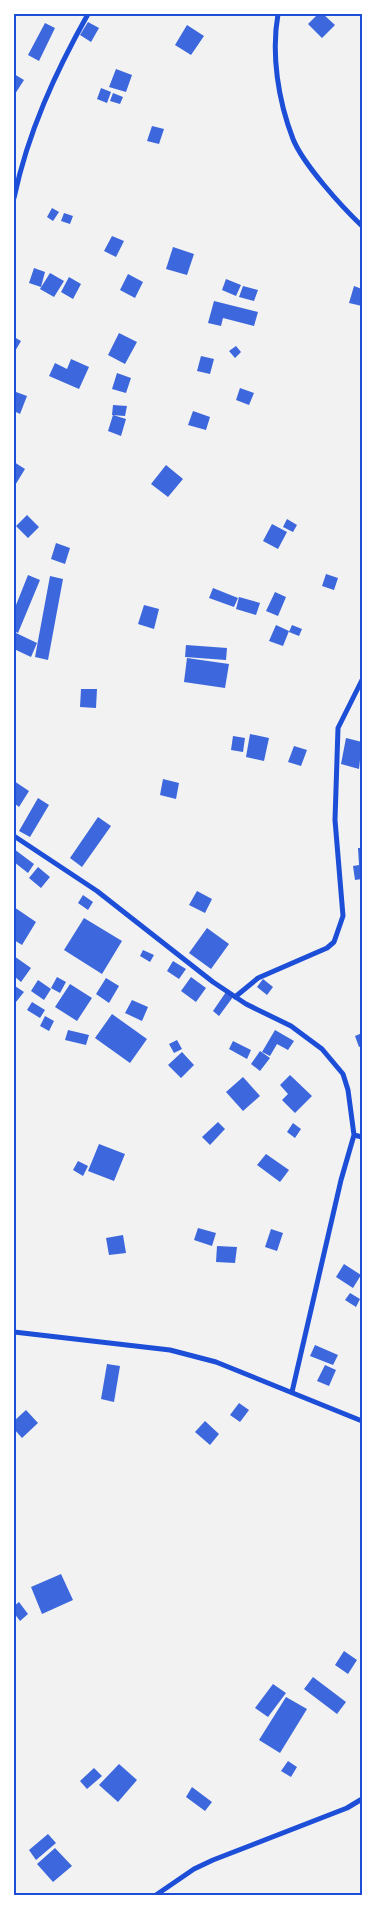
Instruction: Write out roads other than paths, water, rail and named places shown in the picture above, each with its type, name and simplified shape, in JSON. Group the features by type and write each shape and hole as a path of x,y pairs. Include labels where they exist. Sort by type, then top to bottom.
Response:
{"street":[{"path":"14,198 29,139 66,53 88,14"},
{"path":"278,14 274,38 277,76 284,109 294,140 339,202 362,226"},
{"path":"235,997 258,978 327,948 334,942 339,932 343,916 335,820 338,728 362,680"},
{"path":"14,836 97,891 213,982 235,997 291,1026 322,1048 343,1074 348,1090 354,1135 341,1180 292,1392"},
{"path":"354,1135 362,1137"},
{"path":"14,1332 170,1350 216,1362 362,1421"},
{"path":"156,1895 194,1869 212,1860 347,1808 362,1799"}]}
